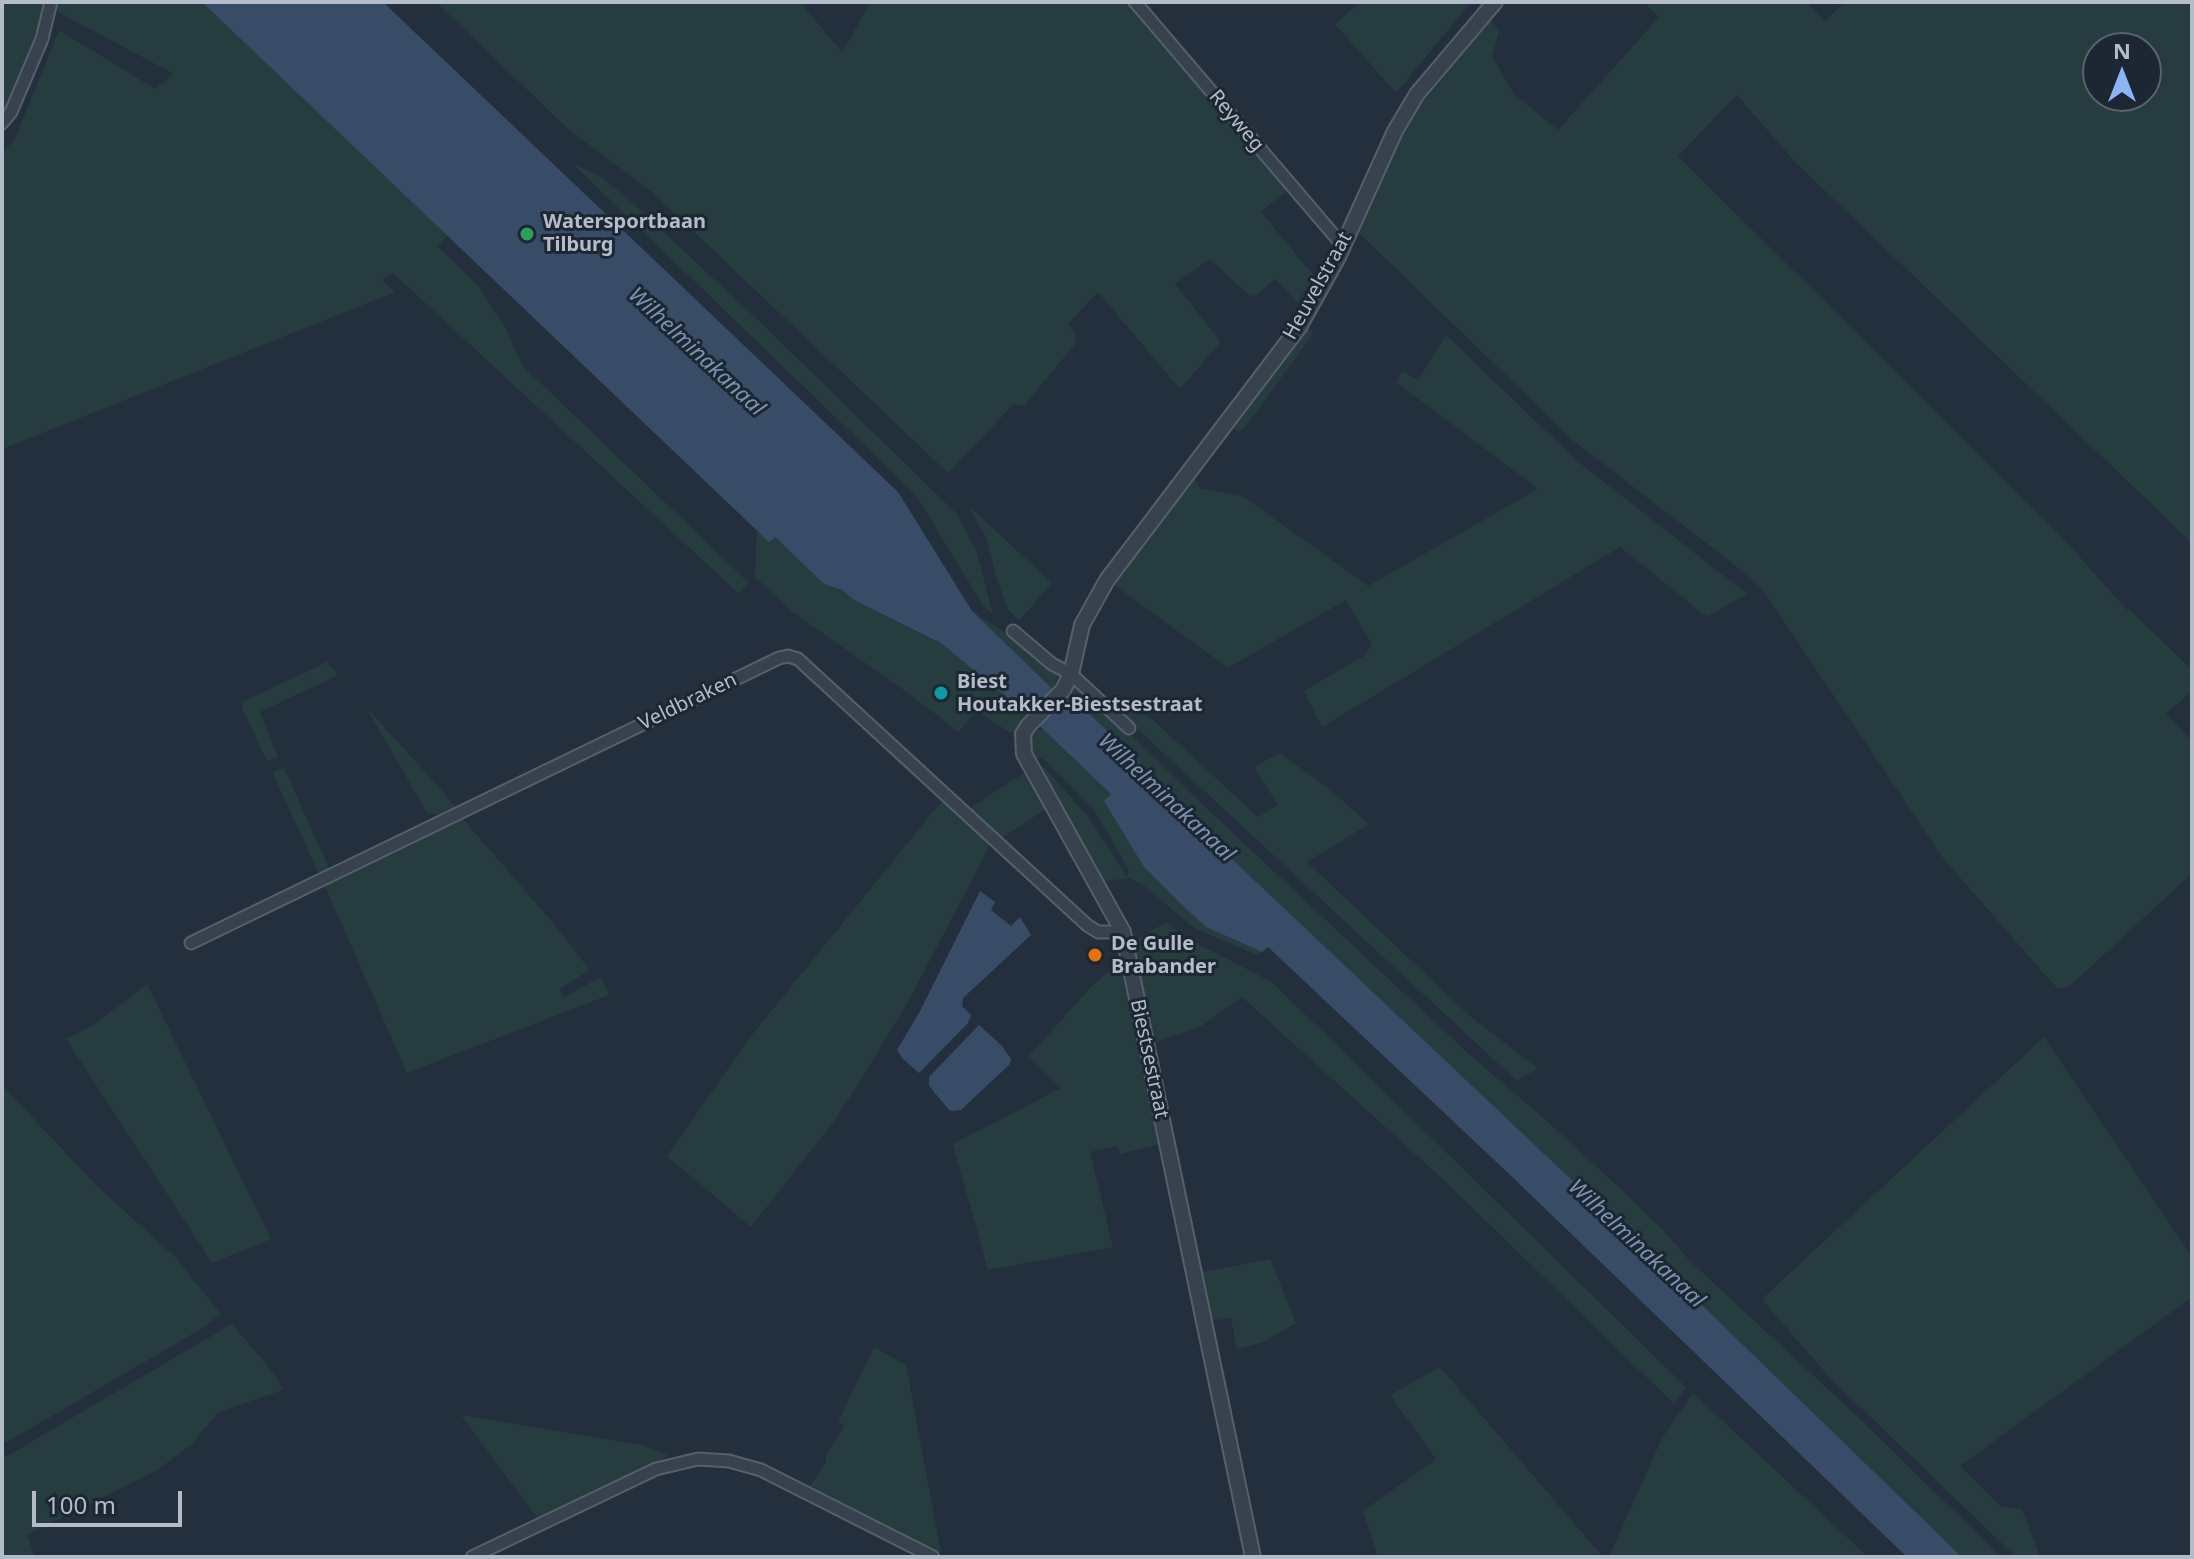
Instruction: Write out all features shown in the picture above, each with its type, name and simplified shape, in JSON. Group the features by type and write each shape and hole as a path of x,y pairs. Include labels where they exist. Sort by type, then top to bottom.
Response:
{"street":[{"path":"2,123 11,112 42,39 51,2"},
{"name":"Reyweg","path":"1135,2 1338,240"},
{"name":"Heuvelstraat","path":"1095,599 1299,327 1338,257 1395,131 1417,94 1495,2"},
{"name":"Biestsestraat","path":"1095,599 1082,625 1071,674 1063,690 1028,726 1022,743 1024,754 1123,932 1253,1557"},
{"path":"1013,631 1052,664 1071,674 1129,728"},
{"name":"Veldbraken","path":"191,943 788,656 798,659 1087,925 1098,932 1123,932"},
{"path":"472,1557 656,1469 698,1459 729,1461 761,1470 933,1557"}],"green space":[{"path":"2,2 46,2 31,63 2,112"},
{"path":"58,2 207,2 449,234 438,247 477,284 505,327 527,370 749,583 738,593 393,273 382,280 395,292 2,449 2,152 14,141 59,30 155,89 174,74 56,11"},
{"path":"436,2 800,2 842,52 871,2 1129,2 1288,190 1261,212 1314,276 1298,303 1275,279 1256,295 1250,296 1210,259 1175,284 1221,342 1180,389 1098,292 1068,324 1076,334 1075,344 1024,406 1014,404 948,473 652,192 568,129"},
{"path":"1360,2 1471,2 1396,93 1335,24"},
{"path":"1644,2 1807,2 1824,21 1846,2 2192,2 2192,543 1796,163 1737,95 1678,156 2063,538 2127,610 2192,670 2192,691 2166,714 2192,741 2192,868 2188,877 2069,987 2058,989 1943,858 1762,589 1575,442 1358,232 1385,168 1413,115 1490,19 1499,31 1492,56 1514,94 1558,130 1659,17"},
{"path":"572,163 603,178 627,198 760,322 957,514 976,550 993,614 984,607 915,494"},
{"path":"1307,327 1312,331 1311,337 1251,419 1240,432 1231,427"},
{"path":"1446,335 1576,460 1747,594 1707,617 1620,547 1322,727 1304,691 1364,656 1372,645 1346,600 1228,668 1112,583 1194,476 1200,488 1244,497 1368,586 1538,489 1396,382 1402,371 1418,380"},
{"path":"969,506 1052,583 1019,621 1008,609 987,540"},
{"path":"757,520 824,584 842,590 854,600 941,643 1026,714 1021,719 1025,724 1017,732 1009,732 976,710 959,732 791,611 755,577"},
{"path":"972,611 1052,667 1058,674 1054,690"},
{"path":"327,662 338,675 260,712 277,755 277,758 267,761 242,702"},
{"path":"1078,687 1090,694 1204,806 1471,1056 1626,1194 1690,1261 1858,1417 2001,1557 1962,1557 1610,1216 1178,808 1153,775 1074,703 1077,697 1066,692 1069,688"},
{"path":"366,707 445,794 454,809 443,814 427,813"},
{"path":"1117,710 1139,711 1153,720 1258,817 1278,805 1254,767 1280,753 1328,788 1369,824 1307,862 1472,1018 1538,1068 1517,1081"},
{"path":"1041,728 1111,794 1206,927 1262,952 1257,955 1194,928 1142,884 1128,878 1105,881 1037,765 1044,767 1089,818 1127,877 1129,870 1093,808 1049,764 1041,758 1030,756 1026,748 1032,729 1037,731"},
{"path":"284,768 329,868 319,874 274,776 274,771"},
{"path":"1027,771 1049,807 1002,838 970,808"},
{"path":"940,803 946,803 990,845 907,1004 855,1089 834,1121 751,1227 667,1156 751,1036"},
{"path":"463,819 560,931 588,968 560,989 564,998 600,977 609,995 407,1073 323,882"},
{"path":"1167,922 1182,936 1272,982 1686,1387 1674,1404 1446,1182 1242,997 1200,1027 1152,1043 1130,943"},
{"path":"1119,962 1158,1145 1120,1154 1117,1146 1090,1152 1113,1247 988,1270 953,1144 1061,1088 1029,1056 1090,988"},
{"path":"147,984 271,1239 212,1263 66,1039 93,1025"},
{"path":"2044,1037 2192,1257 2192,1297 1960,1466 2001,1507 2022,1509 2040,1557 2016,1557 1830,1378 1763,1298"},
{"path":"2,1085 96,1185 175,1257 221,1314 201,1329 2,1445"},
{"path":"1270,1259 1296,1323 1263,1342 1237,1349 1231,1318 1209,1321 1199,1273"},
{"path":"230,1325 276,1376 283,1390 218,1412 192,1444 156,1471 27,1535 35,1557 2,1557 2,1459"},
{"path":"874,1347 906,1365 941,1553 810,1486 845,1426 838,1422"},
{"path":"1440,1367 1603,1557 1378,1557 1363,1511 1436,1459 1390,1395"},
{"path":"1693,1393 1868,1557 1609,1557 1662,1438"},
{"path":"461,1415 642,1445 669,1456 539,1520"}],"water":[{"name":"Wilhelminakanaal","path":"202,2 383,2 898,492 972,611 1062,698 1080,705 1153,775 1178,808 1610,1216 1962,1557 1907,1557 1268,947 1262,952 1206,927 1178,901 1144,867 1104,801 1111,794 1030,717 941,643 854,600 842,590 824,584 775,537 769,542"},
{"path":"980,891 995,902 991,910 1011,926 1020,917 1031,935 963,998 962,1006 971,1015 968,1023 919,1073 897,1050"},
{"path":"979,1025 1002,1046 1011,1059 1010,1064 961,1110 950,1111 929,1086 929,1077"}],"place":[{"name":"Watersportbaan Tilburg","path":"527,234"},
{"name":"Biest Houtakker-Biestsestraat","path":"941,693"},
{"name":"De Gulle Brabander","path":"1095,955"}]}
